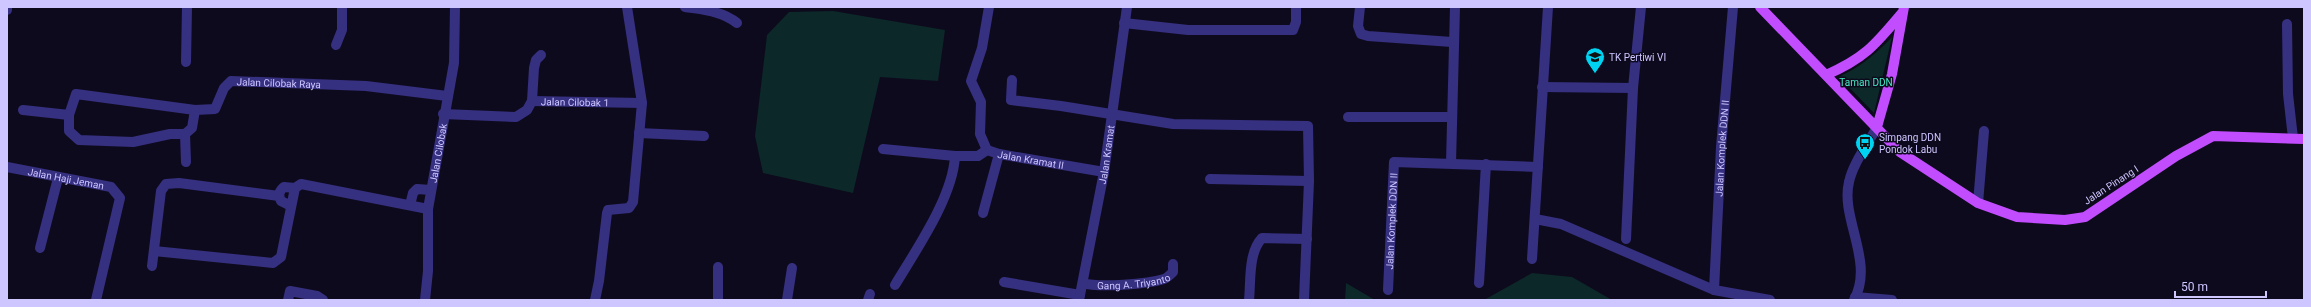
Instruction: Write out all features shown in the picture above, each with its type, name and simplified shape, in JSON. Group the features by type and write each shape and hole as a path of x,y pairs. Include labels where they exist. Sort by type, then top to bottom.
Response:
{"main road":[{"name":"Jalan Pinang I","path":"1764,9 1826,75 1878,127 1900,152 1978,203 2017,217 2065,220 2085,217 2176,156 2213,136 2304,139"},
{"path":"1826,75 1852,64 1875,46 1904,9"},
{"path":"1878,127 1892,74 1904,9"}],"street":[{"path":"186,62 187,7"},
{"path":"336,45 342,30 342,7"},
{"name":"Jalan Cilobak","path":"425,300 428,271 428,209 443,114 454,63 455,7"},
{"path":"595,300 599,281 606,213 608,210 629,208 633,202 642,103 627,7"},
{"path":"685,7 712,11 729,17 737,23"},
{"name":"Jalan Kramat II","path":"989,7 982,48 972,81 981,102 980,134 988,150 999,154 1104,172"},
{"name":"Jalan Kramat","path":"1080,298 1104,172 1113,114 1126,7"},
{"path":"1124,23 1188,30 1293,30 1296,22 1296,7"},
{"path":"1360,7 1358,26 1361,34 1368,36 1452,42"},
{"path":"1451,163 1452,42 1455,7"},
{"path":"1532,259 1548,7"},
{"path":"1626,239 1633,88 1641,7"},
{"name":"Jalan Komplek DDN II","path":"1714,290 1721,147 1733,8"},
{"path":"2287,24 2288,94 2293,138"},
{"path":"532,101 534,68 536,60 541,55"},
{"path":"1012,80 1011,100 1173,124 1308,126 1310,181 1304,300"},
{"name":"Jalan Cilobak Raya","path":"69,115 76,94 195,110 215,109 224,88 231,81 366,86 447,96"},
{"path":"1542,87 1633,88"},
{"name":"Jalan Cilobak 1","path":"443,114 516,117 527,110 532,101 642,103"},
{"path":"23,110 69,115 68,131 79,140 133,142 170,134 185,134 192,128 195,110"},
{"path":"1348,117 1452,117"},
{"path":"1878,127 1854,168 1848,182 1848,198 1860,262 1860,277 1855,298 1892,300"},
{"path":"1978,203 1984,131"},
{"path":"639,133 704,136"},
{"path":"185,134 186,162"},
{"path":"883,149 955,156 978,156 988,150"},
{"path":"983,213 999,154"},
{"path":"895,286 941,204 955,156"},
{"name":"Jalan Komplek DDN II","path":"1388,290 1392,164 1396,161 1538,167"},
{"path":"1479,283 1486,164"},
{"name":"Jalan Haji Jeman","path":"7,167 111,187 120,198 96,300"},
{"path":"40,248 58,178"},
{"path":"1210,179 1310,181"},
{"path":"152,266 161,191 166,184 179,183 279,196"},
{"path":"291,206 281,201 279,196 280,190 284,187 295,188 301,184 410,204 428,209"},
{"path":"154,251 273,263 281,257 295,188"},
{"path":"410,204 413,193 417,189 430,190"},
{"path":"1535,218 1561,224 1714,290 1770,300"},
{"path":"1250,300 1252,264 1258,242 1262,238 1307,239"},
{"name":"Gang A. Triyanto","path":"1083,283 1092,286 1114,285 1165,279 1173,272 1173,264"},
{"path":"718,267 718,300"},
{"path":"787,300 792,268"},
{"path":"1004,282 1080,298"},
{"path":"288,300 290,291 317,296 323,300"}],"green space":[{"path":"833,11 945,30 938,81 880,77 853,193 763,173 755,136 767,35 789,12"},
{"name":"Taman DDN","path":"1892,37 1874,113 1839,77 1867,60"},
{"path":"1532,273 1572,277 1612,300 1484,300"},
{"path":"1346,283 1375,300 1345,300"}],"place":[{"name":"TK Pertiwi VI","path":"1595,74"},
{"name":"Simpang DDN Pondok Labu","path":"1865,160"}]}
